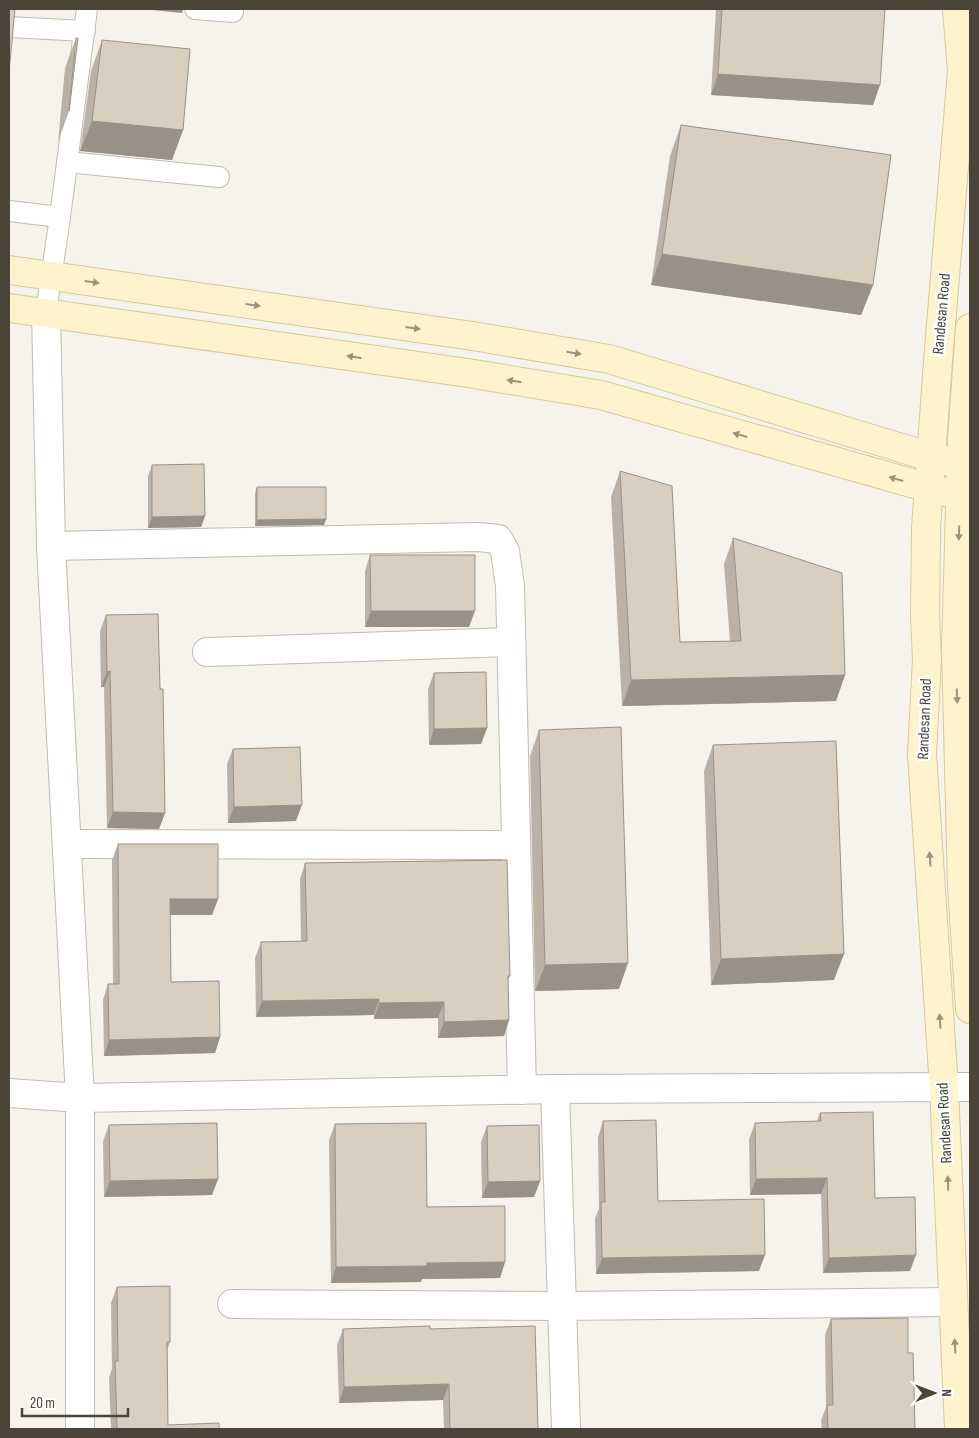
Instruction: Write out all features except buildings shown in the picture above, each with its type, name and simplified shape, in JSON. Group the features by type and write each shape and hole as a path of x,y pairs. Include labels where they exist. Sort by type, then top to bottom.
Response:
{"street":[{"name":"Randesan Road","path":"957,9 962,71 926,528 925,618 927,660 922,754 944,1088 958,1429"},
{"path":"9,270 473,336 609,359 931,457 966,465"},
{"path":"9,308 458,372 601,396 929,488 966,496"},
{"path":"46,312 51,546 80,1098 80,1429"},
{"name":"Randesan Road","path":"970,328 966,496 956,649 962,885 970,1009"},
{"path":"51,546 478,536 498,540 505,551 510,586 522,1090"},
{"path":"207,652 511,642"},
{"path":"68,844 516,845"},
{"path":"9,1093 80,1098 555,1089 970,1088"},
{"path":"555,1089 566,1429"},
{"path":"232,1304 562,1306 953,1302"}],"lane":[{"path":"46,312 88,9"},
{"path":"195,9 233,12"},
{"path":"9,27 85,31"},
{"path":"68,162 219,178"},
{"path":"9,211 60,217"}]}
